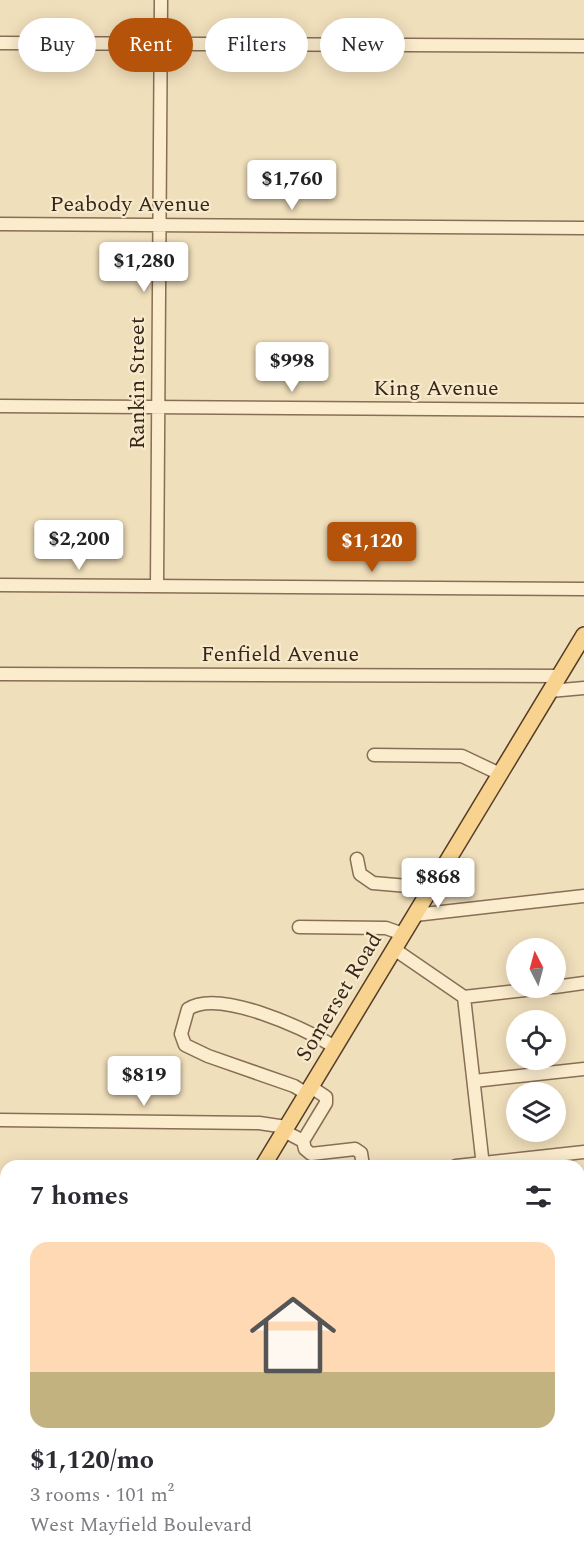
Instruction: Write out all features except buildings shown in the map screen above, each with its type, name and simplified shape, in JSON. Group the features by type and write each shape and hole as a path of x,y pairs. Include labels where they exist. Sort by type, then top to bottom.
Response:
{"main road":[{"name":"Somerset Road","path":"267,1160 584,635"}],"street":[{"name":"Rankin Street","path":"161,0 161,18"},
{"path":"0,43 108,44"},
{"path":"193,44 584,46"},
{"name":"Rankin Street","path":"157,586 160,72"},
{"name":"Peabody Avenue","path":"0,224 584,228"},
{"name":"King Avenue","path":"0,406 584,410"},
{"path":"0,585 584,589"},
{"name":"Fenfield Avenue","path":"0,674 559,676"},
{"path":"550,692 584,688"},
{"path":"374,755 462,756 500,774"},
{"path":"357,860 360,874 373,883 431,888"},
{"path":"415,915 584,896"},
{"path":"299,927 386,928 403,934"},
{"path":"394,949 464,998 506,993"},
{"path":"566,986 584,984"},
{"path":"464,998 483,1160"},
{"path":"303,1141 326,1103 326,1097 208,1056 185,1045 181,1034 188,1010 196,1004 226,1003 298,1026 335,1047"},
{"path":"474,1081 584,1069"},
{"path":"0,1120 259,1123 285,1129 303,1141 305,1149 311,1154 355,1149 361,1153 362,1160"},
{"path":"517,1160 584,1152"}]}
